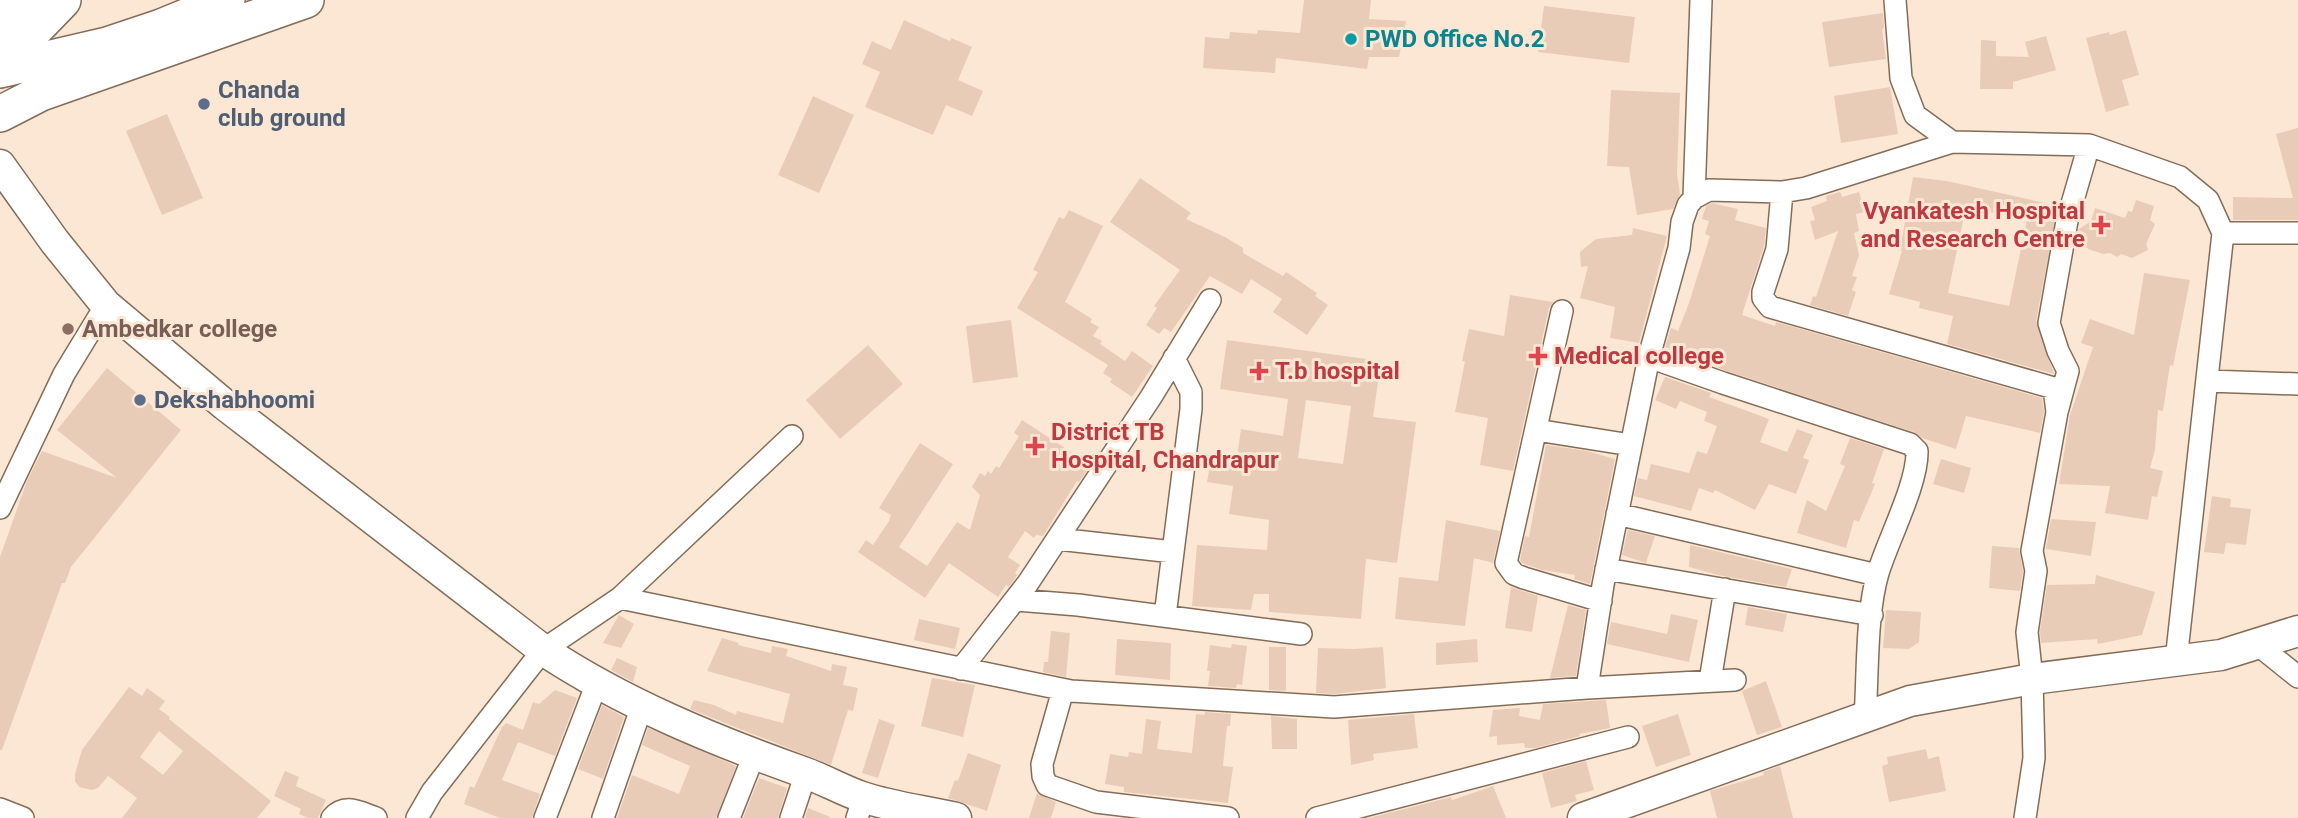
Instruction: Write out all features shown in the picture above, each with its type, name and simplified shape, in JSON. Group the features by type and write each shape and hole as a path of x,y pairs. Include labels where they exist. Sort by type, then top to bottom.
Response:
{"highway":[{"path":"0,64 62,0"}],"main road":[{"path":"0,70 107,45 161,27 227,0"},
{"path":"0,114 41,93 306,0"},
{"path":"0,165 55,242 106,305 225,405 544,650 597,683 642,706 754,755 806,773 860,808 956,818"},
{"path":"1595,816 1910,701 2032,679 2221,655 2298,631"}],"street":[{"path":"1694,198 1701,0"},
{"path":"1895,0 1900,78 1915,115 1952,142"},
{"path":"1587,688 1606,569 1649,357 1688,205 1694,198 1709,190 1782,192 1822,184 1952,142 2089,145 2180,177 2208,200 2223,233 2176,661"},
{"path":"2025,818 2034,758 2032,679 2027,632 2036,571 2032,551 2057,412 2068,371 2049,323 2067,221 2089,145"},
{"path":"1782,192 1777,249 1763,292 1763,298 1770,307 2054,388 2057,412"},
{"path":"2223,233 2298,233"},
{"path":"961,669 1058,539 1151,397 1210,300"},
{"path":"0,508 64,373 106,305"},
{"path":"1562,312 1506,563 1514,574 1601,601"},
{"path":"1649,357 1910,444 1917,451 1911,480 1877,575 1871,615 1865,718"},
{"path":"1165,617 1191,409 1191,392 1174,358"},
{"path":"2208,381 2298,384"},
{"path":"1536,430 1631,445"},
{"path":"417,818 432,792 544,650 620,597 792,436"},
{"path":"1617,514 1877,575"},
{"path":"1058,539 1173,552"},
{"path":"1606,569 1871,615"},
{"path":"1710,681 1725,589"},
{"path":"620,597 1063,690 1334,707 1735,680"},
{"path":"1015,600 1301,634"},
{"path":"2257,644 2298,677"},
{"path":"545,818 597,683"},
{"path":"1063,690 1042,764 1047,785 1097,802 1228,818"},
{"path":"603,818 642,706"},
{"path":"1317,818 1628,737"},
{"path":"729,818 754,755"},
{"path":"791,818 806,773"},
{"path":"332,818 339,810 347,808 376,818"},
{"path":"0,809 23,818"}],"building":[{"name":"PWD Office No.2","path":"1304,0 1371,0 1369,19 1406,21 1399,57 1369,57 1367,69 1276,58 1275,73 1203,68 1205,37 1229,39 1230,32 1257,34 1258,30 1300,33"},
{"path":"1544,6 1635,17 1629,63 1538,52"},
{"path":"1883,13 1886,59 1829,67 1822,22"},
{"path":"904,20 950,41 951,38 972,47 958,80 983,91 972,116 946,105 933,135 865,107 880,72 862,64 872,41 891,50"},
{"path":"2126,30 2139,75 2122,80 2129,105 2106,112 2086,38"},
{"path":"2046,36 2056,70 2013,82 2013,89 1980,89 1981,40 1996,41 1996,56 2029,57 2025,42"},
{"path":"1890,87 1898,134 1841,143 1834,96"},
{"path":"1611,90 1680,93 1677,174 1680,194 1673,209 1637,215 1629,167 1607,166"},
{"path":"813,96 854,115 819,193 778,175"},
{"path":"167,114 203,198 162,215 126,131"},
{"path":"2298,128 2298,220 2233,220 2233,197 2293,198 2276,134"},
{"path":"1913,177 1947,181 2058,206 2036,321 2054,374 1947,344 1953,316 1919,308 1920,302 1889,294 1902,251 1900,250","holes":["1966,207 2027,220 2009,306 1948,293"]},
{"path":"1140,178 1191,213 1186,219 1225,237 1243,248 1243,253 1283,276 1286,272 1317,293 1315,296 1328,305 1307,335 1273,312 1282,299 1251,279 1242,294 1210,276 1171,332 1164,328 1159,334 1146,325 1157,308 1154,306 1180,270 1110,222"},
{"path":"1840,192 1842,197 1859,192 1865,212 1856,214 1859,231 1854,233 1859,255 1852,276 1857,277 1852,290 1856,292 1848,316 1810,305 1813,296 1816,297 1838,231 1815,240 1810,221 1815,220 1811,207 1827,201 1826,196"},
{"path":"2136,200 2154,206 2150,220 2155,224 2146,244 2148,250 2132,258 2121,254 2117,257 2088,249 2078,237 2079,229 2091,221 2095,208 2125,218 2128,211 2132,212"},
{"path":"1712,203 1738,209 1735,220 1766,228 1764,246 1742,315 1775,326 1776,322 2042,398 2044,412 2040,433 1966,416 1956,449 1922,438 1914,432 1727,371 1665,347 1671,328 1678,331 1689,303 1710,236 1705,234 1709,221 1702,219 1706,206"},
{"path":"1069,210 1103,226 1065,302 1092,319 1090,322 1099,327 1093,336 1102,341 1100,344 1125,361 1132,351 1153,366 1132,397 1110,382 1112,379 1103,373 1108,365 1017,308 1038,272 1033,270 1059,217 1064,219"},
{"path":"1633,228 1667,236 1639,343 1610,338 1615,307 1580,298 1588,266 1581,267 1580,252 1596,239 1632,235"},
{"path":"2144,273 2190,280 2173,366 2170,365 2163,411 2158,410 2155,450 2150,468 2163,471 2157,497 2152,496 2148,520 2105,513 2110,486 2059,484 2070,415 2093,347 2081,343 2090,319 2134,335"},
{"path":"1510,295 1553,302 1549,308 1513,471 1480,465 1488,418 1455,412 1469,329 1504,336"},
{"path":"1011,320 1018,377 973,383 966,326"},
{"path":"1227,340 1381,361 1373,417 1416,422 1397,563 1366,559 1361,619 1269,612 1269,594 1254,594 1251,610 1192,606 1197,545 1267,550 1269,520 1229,514 1233,486 1207,482 1212,453 1237,456 1241,429 1283,436 1288,399 1220,389","holes":["1306,400 1351,406 1343,464 1298,458"]},
{"path":"868,345 903,384 840,439 806,400"},
{"path":"107,368 181,430 71,567 65,583 62,583 0,750 0,557 27,481 42,451 117,478 57,430"},
{"path":"1665,377 1711,393 1709,397 1769,419 1760,442 1787,452 1797,429 1813,435 1803,458 1809,460 1796,494 1769,484 1755,510 1715,490 1713,493 1699,488 1691,511 1634,496 1638,478 1647,480 1651,464 1689,473 1697,451 1707,454 1717,426 1704,421 1707,412 1680,401 1676,409 1655,400"},
{"path":"1022,420 1091,465 1079,482 1077,481 1043,536 1036,535 1034,538 1025,531 1008,557 1020,565 1015,573 1017,575 998,597 949,563 925,598 858,552 866,540 873,545 889,521 891,515 879,508 920,443 953,464 899,547 927,566 957,522 970,530 980,495 972,487 980,473 985,476 988,471 991,474 996,466 999,468 1019,436 1014,433"},
{"path":"1850,438 1884,449 1872,483 1875,484 1859,522 1854,520 1846,548 1797,533 1807,500 1826,511 1845,466 1840,464"},
{"path":"1546,445 1587,451 1615,459 1590,584 1574,579 1575,575 1542,570 1520,560 1525,536 1529,537"},
{"path":"1941,459 1971,468 1964,493 1933,484"},
{"path":"2212,496 2231,499 2230,507 2251,509 2246,545 2226,543 2224,554 2204,552"},
{"path":"2051,519 2096,522 2091,556 2046,549"},
{"path":"1446,520 1500,531 1493,563 1474,558 1465,626 1395,619 1399,577 1438,581"},
{"path":"1628,530 1655,536 1646,563 1622,555"},
{"path":"1690,545 1792,569 1786,587 1689,567"},
{"path":"1992,546 2019,548 2023,571 2020,591 1989,588"},
{"path":"2096,575 2155,592 2142,635 2098,644 2097,639 2041,643 2040,631 2047,585 2095,584"},
{"path":"1511,587 1538,596 1532,632 1505,628"},
{"path":"1568,605 1586,610 1576,676 1550,678"},
{"path":"1748,607 1787,614 1783,632 1745,625"},
{"path":"1886,610 1921,612 1919,642 1909,649 1883,648"},
{"path":"1671,614 1698,620 1689,662 1607,644 1611,622 1667,634"},
{"path":"619,615 634,624 621,648 603,643"},
{"path":"919,619 960,628 955,649 914,640"},
{"path":"1051,631 1070,633 1066,677 1043,672 1044,662 1048,662"},
{"path":"722,638 771,653 772,646 788,649 786,656 831,671 832,664 847,667 843,685 858,688 853,711 848,710 831,765 690,709 694,700 736,715 737,711 783,723 790,694 707,671"},
{"path":"1117,639 1171,643 1170,680 1115,675"},
{"path":"1477,639 1478,662 1436,665 1436,643"},
{"path":"1232,644 1247,646 1242,685 1237,684 1236,688 1208,686 1210,645 1231,648"},
{"path":"1269,647 1286,647 1286,691 1269,690"},
{"path":"1383,647 1386,688 1334,694 1316,693 1318,648"},
{"path":"617,658 637,667 633,682 611,670"},
{"path":"932,678 975,685 963,737 921,726"},
{"path":"1766,681 1782,727 1757,735 1742,691"},
{"path":"129,687 142,696 147,688 165,701 159,709 170,717 169,719 271,801 257,818 122,818 137,798 108,776 98,788 92,790 79,787 75,774 82,750","holes":["159,731 183,751 163,775 140,757"]},
{"path":"555,690 577,698 555,756 518,742 502,780 540,794 532,818 500,818 464,804 470,786 474,788 502,727 506,723 523,730 533,702 539,704"},
{"path":"1606,700 1610,728 1579,734 1580,736 1535,748 1525,748 1524,743 1497,745 1497,736 1489,737 1493,710 1520,708 1519,716 1540,720 1543,704"},
{"path":"602,705 624,717 603,779 578,769"},
{"path":"1205,712 1231,714 1230,726 1227,726 1223,766 1233,767 1228,803 1124,792 1124,787 1105,784 1110,754 1128,757 1129,752 1142,754 1146,719 1161,721 1157,749 1192,753 1196,714 1204,715"},
{"path":"1414,714 1418,748 1373,754 1374,760 1351,765 1348,720"},
{"path":"1678,714 1691,755 1656,767 1642,726"},
{"path":"1271,716 1297,719 1297,749 1272,749"},
{"path":"879,719 895,725 878,778 862,773"},
{"path":"648,728 736,766 716,818 617,818 632,775 679,794 690,766 642,745"},
{"path":"1926,749 1928,759 1939,756 1946,791 1889,802 1882,766 1888,764 1887,757"},
{"path":"968,753 1001,765 987,811 948,798 955,780 958,781"},
{"path":"1586,761 1594,790 1575,795 1577,801 1551,808 1542,773"},
{"path":"1780,766 1793,818 1717,818 1710,791 1764,775 1763,772"},
{"path":"285,771 299,777 296,786 326,800 318,818 299,814 301,809 274,796"},
{"path":"759,778 787,788 778,818 743,818"},
{"path":"1493,786 1506,818 1369,818 1451,797 1452,800"},
{"path":"1037,793 1056,802 1051,818 1029,818"},
{"path":"808,808 830,817 830,818 805,818"}],"place":[{"name":"PWD Office No.2","path":"1351,39"},
{"name":"Chanda club ground","path":"204,104"},
{"name":"Vyankatesh Hospital and Research Centre","path":"2101,225"},
{"name":"Ambedkar college","path":"68,329"},
{"name":"Medical college","path":"1538,356"},
{"name":"T.b hospital","path":"1259,371"},
{"name":"Dekshabhoomi","path":"140,400"},
{"name":"District TB Hospital, Chandrapur","path":"1035,446"}]}
